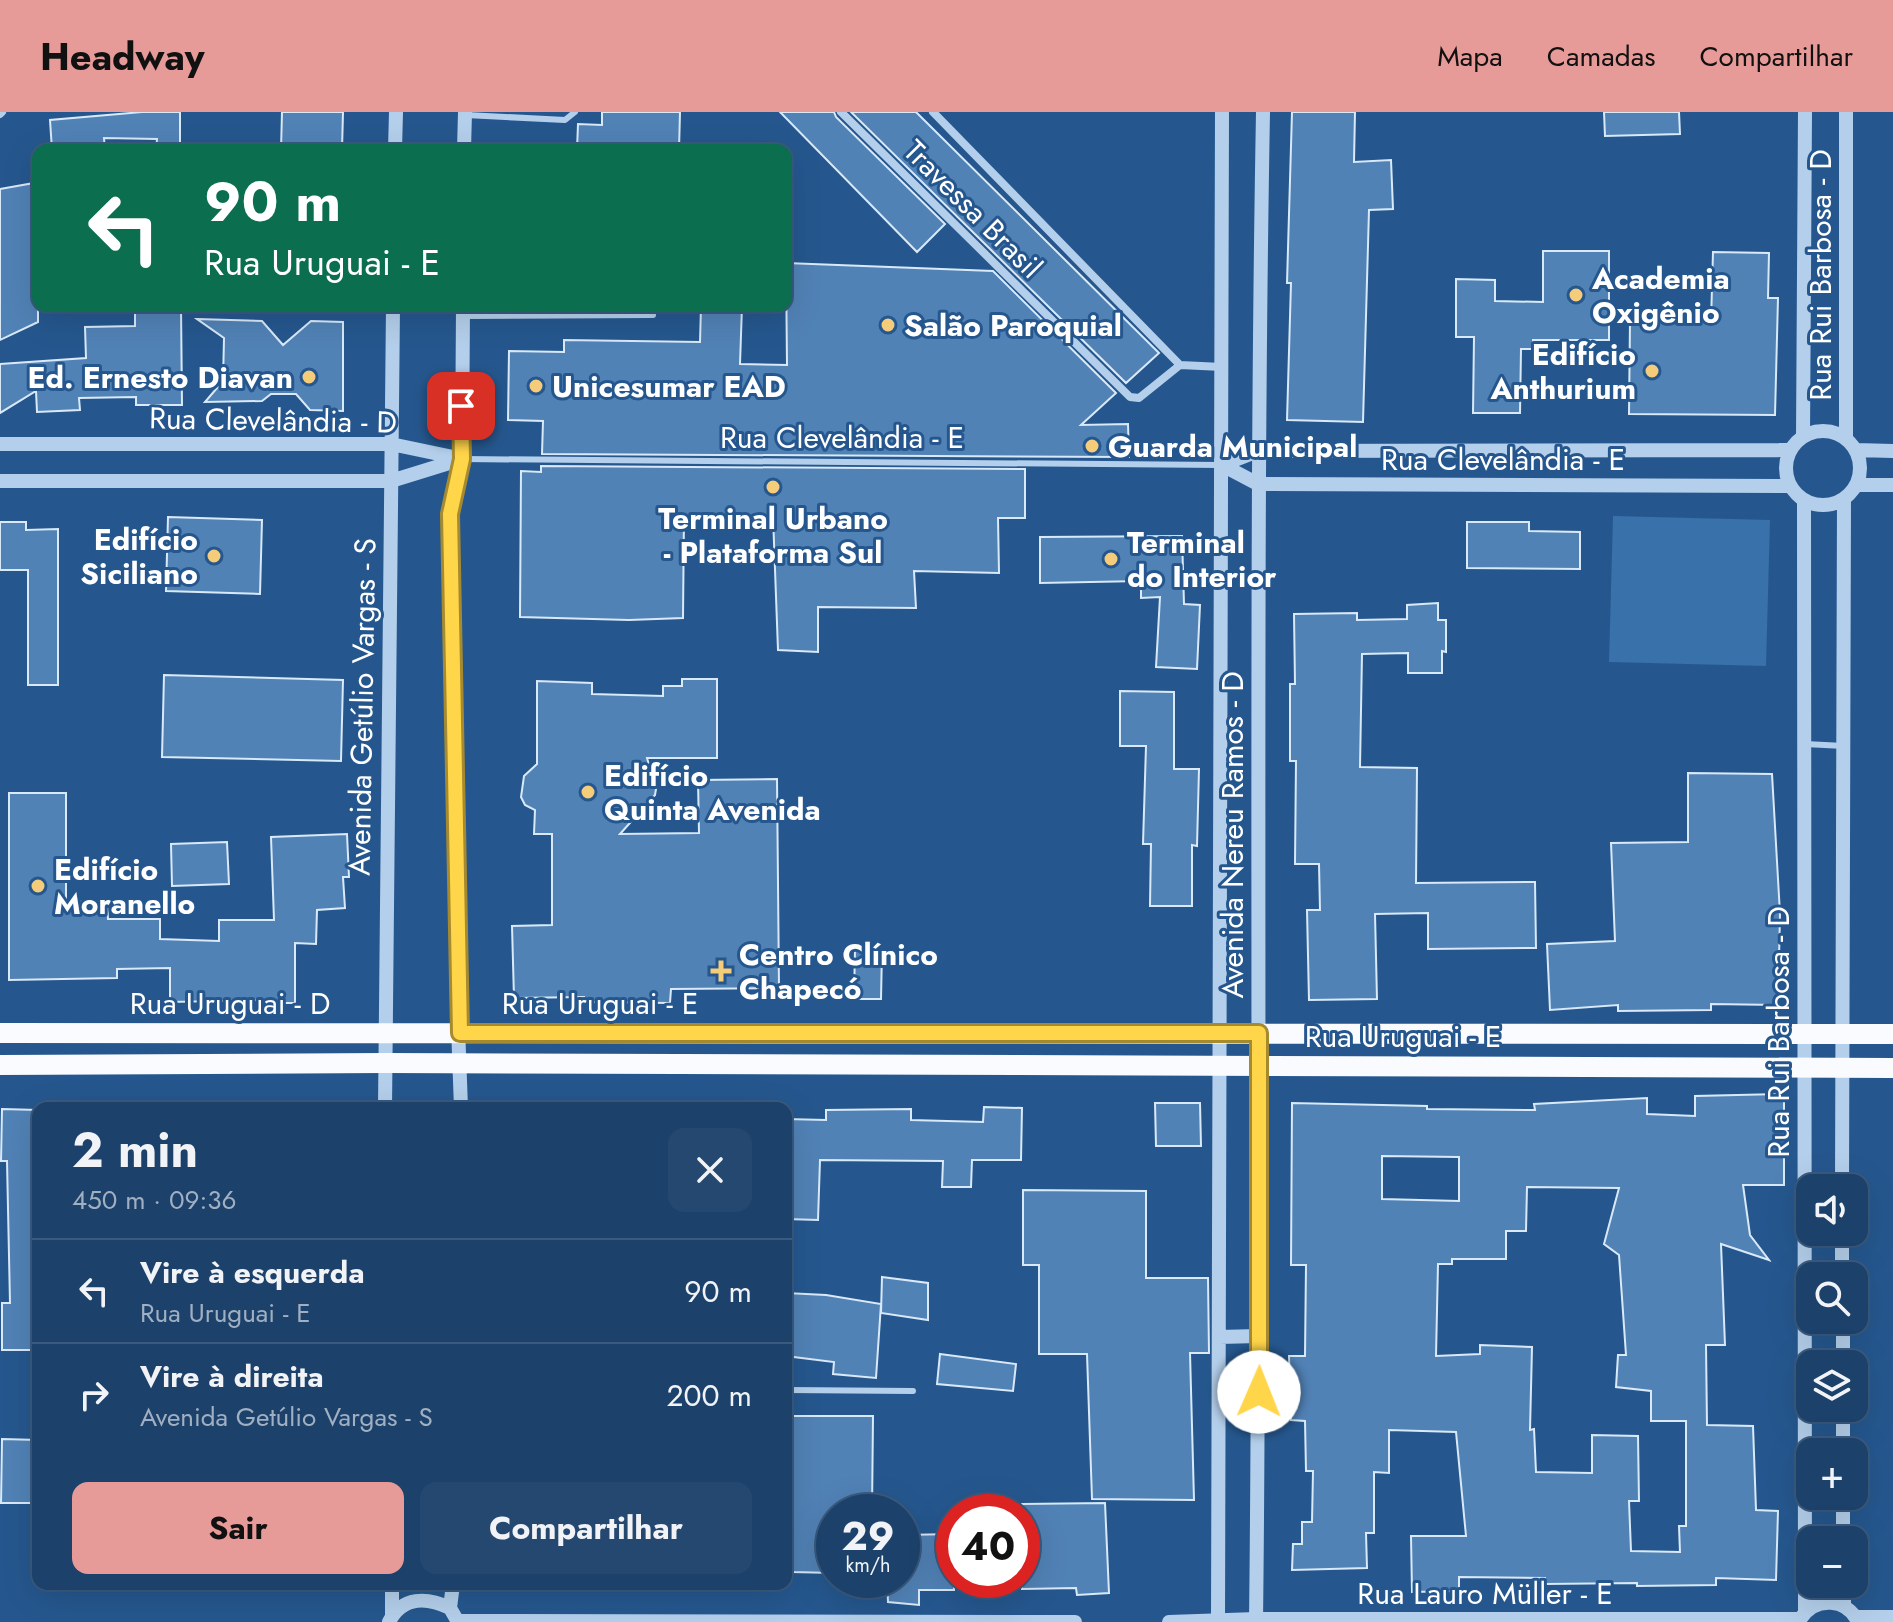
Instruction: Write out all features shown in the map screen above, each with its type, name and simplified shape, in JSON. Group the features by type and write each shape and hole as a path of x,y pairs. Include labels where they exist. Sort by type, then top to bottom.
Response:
{"main road":[{"name":"Rua Uruguai - D","path":"0,1033 460,1033"},
{"name":"Rua Uruguai - E","path":"460,1033 1893,1034"},
{"name":"Rua Uruguai - D","path":"0,1065 385,1063"},
{"name":"Rua Uruguai - E","path":"385,1063 1893,1068"}],"street":[{"path":"395,144 396,112"},
{"name":"Travessa Brasil","path":"841,112 1130,397 1139,398 1180,365 933,112"},
{"name":"Avenida Nereu Ramos - D","path":"1218,1621 1222,112"},
{"name":"Avenida Nereu Ramos - D","path":"1256,1615 1259,1336 1258,451 1263,112"},
{"name":"Rua Rui Barbosa - D","path":"1803,437 1805,112"},
{"name":"Rua Rui Barbosa - D","path":"1846,112 1846,438"},
{"path":"464,144 465,113"},
{"name":"Avenida Getúlio Vargas - S","path":"385,1102 393,312"},
{"path":"461,1102 450,514 462,459 463,312"},
{"path":"1180,365 1222,367"},
{"path":"1822,431 1846,438 1856,450 1860,468 1856,485 1844,499 1822,506 1804,501 1789,486 1785,468 1790,450 1803,437 1822,431"},
{"name":"Rua Clevelândia - D","path":"0,444 391,444 462,459"},
{"name":"Rua Clevelândia - E","path":"1222,465 1258,451 1790,450"},
{"path":"1856,450 1893,451"},
{"name":"Rua Clevelândia - D","path":"0,481 391,481 462,459"},
{"name":"Rua Clevelândia - E","path":"1222,465 1258,484 1789,486"},
{"path":"1856,485 1893,485"},
{"path":"1842,1174 1844,499"},
{"name":"Rua Rui Barbosa - D","path":"1801,1618 1804,501"},
{"path":"1219,1337 1259,1336"},
{"path":"390,1619 392,1590"},
{"path":"452,1590 450,1608 458,1622 1075,1622"},
{"path":"1844,1598 1844,1606 1857,1619 1893,1617"},
{"path":"390,1619 402,1606 414,1600 428,1599 450,1608"},
{"name":"Rua Lauro Müller - E","path":"1169,1622 1218,1621 1256,1615 1801,1618 1824,1602 1844,1606"}],"lane":[{"path":"465,113 565,120 575,112"},
{"path":"510,312 653,315"},
{"name":"Rua Clevelândia - E","path":"462,459 1222,465"},
{"path":"1805,744 1844,746"},
{"path":"792,1390 913,1391"}],"shaded area":[{"path":"1613,516 1770,520 1766,666 1609,662"}],"building":[{"path":"180,112 180,144 157,144 157,139 104,138 104,144 52,144 50,120"},
{"path":"282,112 343,112 342,144 281,144"},
{"path":"602,112 680,112 679,144 577,144 578,124 602,125"},
{"path":"780,112 834,112 945,224 917,252"},
{"path":"851,112 916,112 1159,353 1126,383"},
{"path":"1292,112 1355,112 1354,162 1391,160 1393,209 1369,210 1363,422 1287,420"},
{"path":"1604,112 1679,112 1680,134 1605,136"},
{"path":"32,183 32,312 38,312 38,322 0,340 0,189"},
{"path":"1543,251 1609,251 1609,340 1533,340 1533,349 1521,349 1520,413 1473,413 1474,337 1456,337 1456,279 1495,280 1495,301 1543,302"},
{"path":"1713,252 1769,253 1768,298 1778,298 1775,415 1629,414 1630,321 1711,322"},
{"path":"792,263 993,271 1116,393 1081,425 1128,424 1129,457 542,454 543,421 508,420 509,351 564,352 564,340 700,342 701,312 742,312 740,364 787,365 786,312 792,312"},
{"path":"135,312 181,312 182,405 136,405 136,397 79,398 80,410 37,412 36,391 0,413 0,364 86,358 85,327 135,326"},
{"path":"197,319 262,321 283,345 311,321 343,322 343,411 310,410 296,394 271,394 262,401 205,402 223,381 224,338"},
{"path":"541,466 1025,469 1025,518 998,518 999,573 914,571 916,608 818,607 818,652 778,650 773,516 684,515 683,618 520,617 521,471 541,472"},
{"name":"Edifício Siciliano","path":"168,517 262,520 260,594 166,591"},
{"path":"0,522 26,522 26,530 58,529 58,685 28,685 28,570 0,570"},
{"path":"1467,522 1529,522 1529,531 1580,532 1580,569 1467,568"},
{"name":"Terminal do Interior","path":"1182,536 1184,604 1200,605 1197,669 1156,667 1160,597 1141,598 1141,581 1040,583 1040,537"},
{"path":"1438,603 1438,620 1446,620 1446,652 1442,651 1442,673 1408,673 1408,653 1362,654 1360,767 1417,768 1416,883 1535,882 1536,948 1428,949 1428,913 1375,914 1377,999 1309,1000 1307,910 1320,910 1319,864 1295,864 1296,761 1290,761 1290,684 1295,684 1294,614 1357,613 1357,620 1407,619 1407,605"},
{"path":"164,675 343,680 341,761 162,757"},
{"path":"682,679 717,679 717,758 647,758 655,795 620,834 699,833 698,780 777,779 779,988 671,989 670,1003 584,1002 584,997 514,998 512,926 552,925 552,834 534,834 535,810 525,805 521,797 524,776 537,764 537,681 592,683 592,694 663,696 663,686 682,686"},
{"path":"1120,691 1174,692 1174,769 1199,769 1197,846 1192,845 1192,906 1150,906 1151,844 1143,844 1146,746 1120,746"},
{"path":"1688,773 1772,774 1780,914 1778,1005 1711,1004 1711,1010 1618,1011 1618,1005 1550,1010 1547,944 1615,941 1611,843 1688,842"},
{"path":"9,793 66,793 66,902 107,901 108,919 160,919 160,939 219,941 219,920 274,920 271,837 347,834 349,877 343,877 345,908 317,910 316,944 295,943 295,1003 262,1003 262,1000 170,1002 170,968 117,969 117,978 9,980"},
{"path":"227,842 229,884 172,886 171,844"},
{"path":"855,949 882,950 881,999 854,999"},
{"path":"1784,1094 1784,1185 1743,1185 1750,1235 1769,1260 1721,1244 1725,1345 1706,1345 1707,1425 1753,1426 1756,1510 1778,1511 1776,1580 1716,1578 1716,1585 1637,1586 1637,1583 1545,1584 1545,1578 1459,1577 1459,1591 1412,1592 1411,1536 1466,1536 1456,1432 1389,1430 1389,1473 1374,1472 1374,1533 1366,1533 1367,1568 1292,1570 1293,1544 1302,1544 1302,1522 1312,1522 1313,1471 1306,1471 1305,1421 1291,1420 1289,1356 1305,1356 1306,1265 1291,1265 1292,1103 1535,1110 1534,1104 1647,1098 1647,1114 1695,1116 1695,1096","holes":["1382,1156 1459,1157 1459,1201 1382,1199","1527,1187 1619,1188 1604,1244 1619,1255 1626,1355 1618,1355 1616,1387 1651,1391 1651,1421 1686,1421 1686,1526 1679,1526 1680,1552 1631,1551 1629,1501 1639,1501 1638,1436 1592,1435 1592,1473 1536,1472 1534,1429 1530,1430 1532,1347 1480,1345 1480,1354 1436,1356 1438,1264 1452,1264 1452,1259 1506,1259 1506,1231 1526,1231"]},
{"path":"1155,1103 1200,1103 1201,1146 1156,1146"},
{"path":"984,1107 1022,1108 1021,1160 972,1160 971,1187 942,1187 943,1161 820,1160 818,1220 792,1219 792,1119 826,1120 826,1110 911,1109 911,1120 983,1122"},
{"path":"2,1109 32,1110 32,1350 2,1350 2,1303 10,1303 7,1161 1,1161"},
{"path":"1023,1190 1146,1191 1146,1278 1208,1278 1209,1353 1190,1353 1194,1500 1092,1499 1087,1354 1039,1354 1039,1265 1023,1265"},
{"path":"882,1277 928,1283 928,1320 881,1313"},
{"path":"792,1293 881,1304 876,1378 833,1374 834,1362 792,1357"},
{"path":"940,1354 1016,1364 1013,1391 937,1384"},
{"path":"792,1416 873,1416 872,1494 816,1494 816,1573 792,1572"},
{"path":"2,1439 32,1440 32,1503 1,1503"},
{"path":"1105,1503 1109,1593 1077,1595 1076,1588 1040,1589 1040,1504"},
{"path":"936,1534 936,1590 920,1590 920,1535"},
{"path":"888,1598 919,1598 919,1605 888,1602"}],"place":[{"name":"Academia Oxigênio","path":"1576,295"},
{"name":"Salão Paroquial","path":"888,325"},
{"name":"Edifício Anthurium","path":"1652,371"},
{"name":"Ed. Ernesto Diavan","path":"309,377"},
{"name":"Unicesumar EAD","path":"536,386"},
{"name":"Guarda Municipal","path":"1092,446"},
{"name":"Terminal Urbano - Plataforma Sul","path":"773,487"},
{"name":"Edifício Siciliano","path":"214,556"},
{"name":"Terminal do Interior","path":"1111,559"},
{"name":"Edifício Quinta Avenida","path":"588,792"},
{"name":"Edifício Moranello","path":"38,886"},
{"name":"Centro Clínico Chapecó","path":"721,971"}],"route":[{"path":"461,406 462,459 450,514 460,1033 1259,1033 1259,1392"}]}
